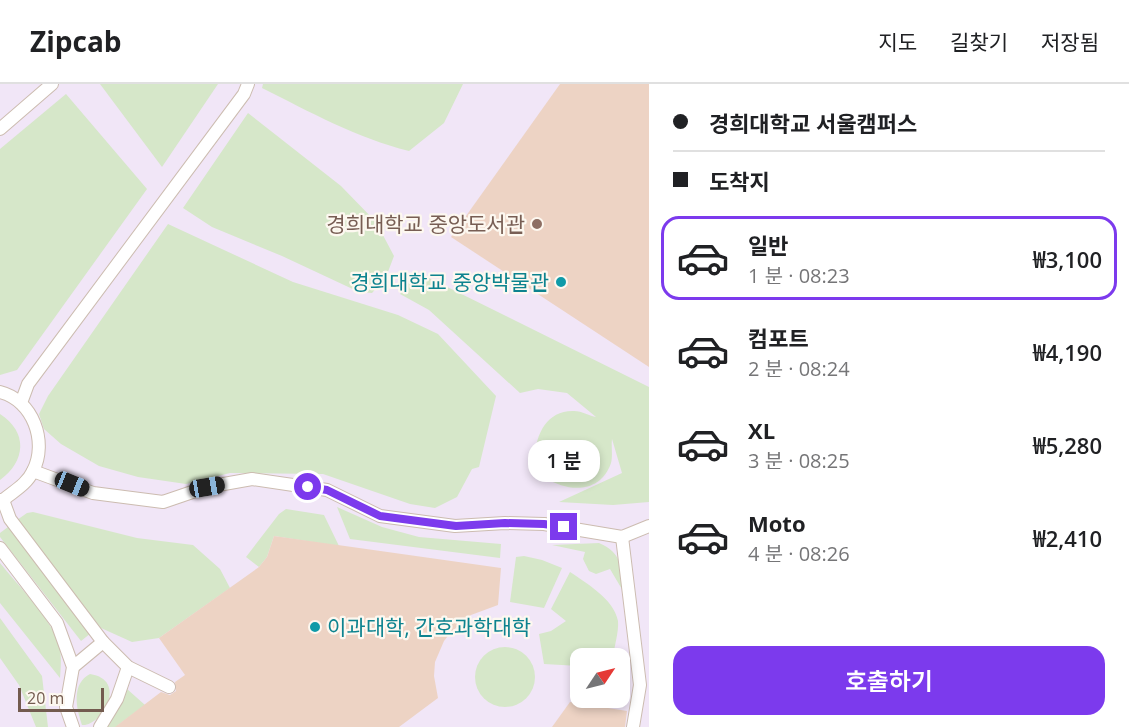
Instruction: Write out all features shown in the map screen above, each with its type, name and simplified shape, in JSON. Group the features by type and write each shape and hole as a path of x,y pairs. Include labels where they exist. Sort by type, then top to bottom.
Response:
{"lane":[{"path":"0,129 52,84"},
{"path":"21,403 28,384 160,209 244,94 248,84"},
{"path":"0,392 6,393 21,403 32,418 39,435 39,453 33,471 22,486 2,500 10,519 104,642 128,667 169,687"},
{"path":"33,471 93,493 163,502 207,487 252,479 327,490 380,516 456,526 505,523 544,524 622,537 649,526"},
{"path":"622,537 640,685 633,727"},
{"path":"0,548 57,623 73,667 66,707 73,727"},
{"path":"73,667 104,642"},
{"path":"100,727 117,699 128,667"}],"shaded area":[{"path":"0,84 649,84 649,727 0,727"}],"green space":[{"path":"100,84 218,84 162,167"},
{"path":"263,84 463,84 444,123 409,151 334,124 262,88"},
{"path":"66,94 147,189 17,370 0,375 0,149"},
{"path":"248,113 341,186 376,222 394,256 386,277 372,293 359,292 212,227 183,208"},
{"path":"168,224 293,282 398,315 438,334 496,396 479,467 472,469 457,497 435,508 410,504 323,474 230,473 186,484 138,477 99,466 61,444 44,429 39,414 48,396"},
{"path":"417,272 649,387 649,502 613,505 559,502 622,473 612,439 611,463 600,480 592,485 574,488 546,478 569,470 535,456 538,439 545,424 557,414 565,412 577,411 596,417 567,393 538,389 520,393 429,310 400,294"},
{"path":"0,414 15,429 20,447 15,464 0,480"},
{"path":"337,507 382,527 419,537 501,544 500,558 350,539"},
{"path":"286,509 324,515 339,546 274,536 267,557 259,567 246,557 279,514"},
{"path":"33,512 137,538 193,545 220,569 230,588 159,638 132,642 101,628 17,520"},
{"path":"8,527 91,633 81,641 0,537 0,533"},
{"path":"599,543 613,551 617,557 621,568 623,591 610,569 596,574 589,571 583,559 585,552 552,545"},
{"path":"524,556 562,568 544,608 510,602 516,557"},
{"path":"0,563 40,611 54,632 60,650 60,678 0,603"},
{"path":"570,572 591,587 611,606 618,621 615,648 570,648 570,665 544,664 539,634 551,631 566,621 551,609"},
{"path":"0,618 42,676 48,727 36,727 19,685 0,658"},
{"path":"499,647 511,647 522,652 530,660 535,677 533,689 522,702 511,707 499,707 488,702 480,694 475,683 475,671 480,660 488,652"},
{"path":"90,674 102,678 108,685 110,693 108,702 97,719 82,725 77,704 78,690 84,678"},
{"path":"127,689 145,705 118,725 119,727 105,727"}],"building":[{"name":"경희대학교 중앙도서관","path":"560,84 649,84 649,367 451,237"},
{"name":"이과대학, 간호과학대학","path":"274,536 501,568 498,605 471,615 451,632 444,641 435,662 434,676 438,698 399,727 115,727 161,692 170,695 176,691 175,682 185,675 159,638 259,567 267,557"},
{"path":"570,702 570,708 608,708 627,711 625,727 552,727"}],"place":[{"name":"경희대학교 중앙도서관","path":"537,224"},
{"name":"경희대학교 중앙박물관","path":"561,282"},
{"name":"이과대학, 간호과학대학","path":"315,627"}],"route":[{"path":"308,487 327,490 380,516 456,526 505,523 564,527"}]}
